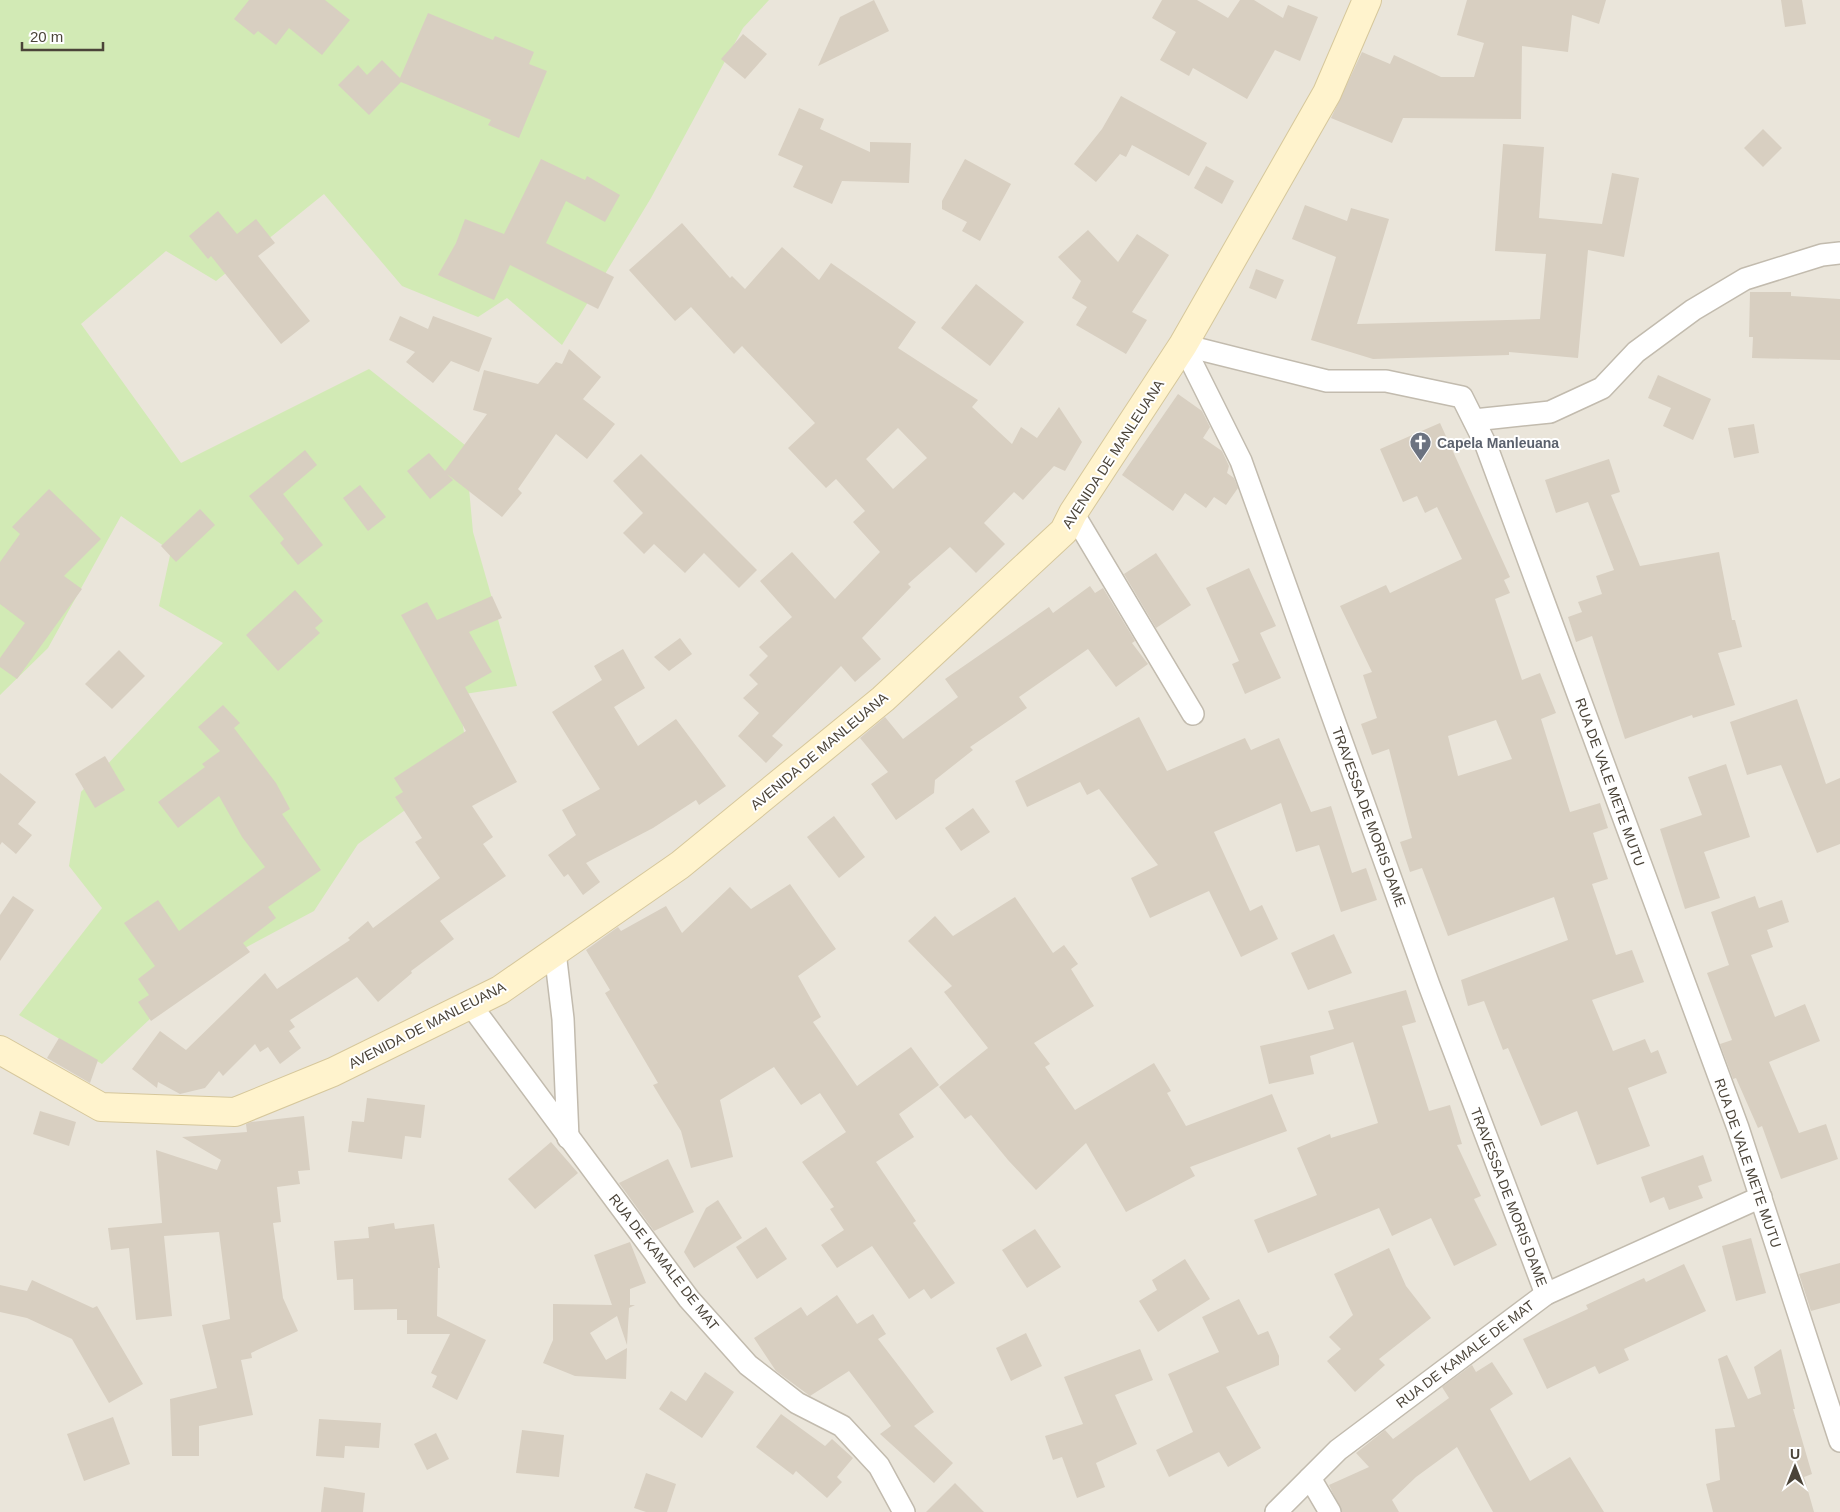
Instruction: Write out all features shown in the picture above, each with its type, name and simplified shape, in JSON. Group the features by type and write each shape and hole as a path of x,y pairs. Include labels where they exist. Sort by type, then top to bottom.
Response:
{"street":[{"name":"AVENIDA DE MANLEUANA","path":"0,1050 101,1107 236,1112 333,1072 500,990 680,865 883,699 1064,531 1073,513 1183,345 1328,93 1367,0"},
{"path":"1474,420 1550,412 1594,392 1602,388 1636,352 1657,336 1693,310 1745,279 1822,255 1840,253"},
{"name":"RUA DE VALE METE MUTU","path":"1183,345 1327,381 1386,381 1462,397 1486,444 1738,1128 1840,1441"},
{"name":"TRAVESSA DE MORIS DAME","path":"1183,345 1241,461 1429,985 1546,1294"},
{"path":"1073,513 1193,714"},
{"path":"555,952 563,1019 568,1138"},
{"name":"RUA DE KAMALE DE MAT","path":"470,1004 689,1299 748,1365 797,1403 842,1426 879,1466 904,1512"},
{"name":"RUA DE KAMALE DE MAT","path":"1276,1512 1338,1450 1546,1294 1761,1197"},
{"path":"1310,1478 1330,1512"}],"shaded area":[{"path":"0,0 1840,0 1840,1512 0,1512"}],"green space":[{"path":"0,0 769,0 743,28 651,198 562,345 507,298 478,317 402,286 324,194 216,281 166,251 81,324 181,463 369,369 465,445 473,532 517,686 458,695 469,764 358,844 314,911 200,972 102,1064 19,1015 102,908 69,866 81,792 223,643 159,606 171,551 121,516 48,648 0,695"}],"building":[{"path":"249,0 325,0 350,20 322,55 289,28 276,45 258,31 254,35 234,19"},
{"path":"874,0 889,31 818,66 840,17"},
{"path":"1162,0 1197,0 1228,18 1240,0 1254,0 1283,18 1288,5 1318,17 1300,61 1275,50 1247,99 1193,68 1189,76 1160,60 1176,32 1152,18"},
{"path":"1467,0 1606,0 1599,24 1572,15 1568,52 1522,46 1521,119 1403,118 1392,143 1331,118 1362,52 1390,64 1394,55 1441,77 1474,77 1484,43 1457,35"},
{"path":"1781,0 1802,0 1806,24 1785,27"},
{"path":"428,13 493,40 495,36 534,52 529,64 547,71 519,138 488,125 491,120 401,82 369,115 338,85 358,65 367,75 382,60 400,78"},
{"path":"743,34 767,54 745,79 721,59"},
{"path":"1121,96 1207,143 1189,176 1132,145 1126,157 1120,154 1096,182 1074,164 1102,129"},
{"path":"799,108 824,119 820,129 870,152 870,142 911,143 909,183 842,181 832,204 793,187 803,166 778,155"},
{"path":"1763,129 1782,148 1763,167 1744,148"},
{"path":"1503,144 1544,147 1539,218 1602,224 1612,173 1639,178 1624,257 1588,250 1578,358 1509,352 1509,355 1373,359 1311,340 1336,257 1292,239 1305,205 1347,221 1351,208 1389,219 1357,324 1540,319 1546,254 1495,251"},
{"path":"541,159 585,180 587,176 620,195 605,222 566,201 546,243 614,277 598,309 510,265 494,300 438,275 456,243 465,219 504,234"},
{"path":"965,159 1011,184 980,241 962,231 967,222 942,209 942,201"},
{"path":"1206,166 1234,181 1222,204 1194,188"},
{"path":"218,211 237,234 256,219 275,243 258,256 310,321 281,344 211,256 208,259 189,236"},
{"path":"682,223 730,278 732,276 745,289 782,247 819,280 831,263 916,322 898,348 978,400 972,407 1012,444 1021,427 1037,438 1059,407 1082,442 1065,471 1054,466 1023,500 1014,492 984,523 1005,544 976,573 950,547 908,584 911,587 862,638 881,659 855,682 841,666 772,736 783,745 766,763 738,736 759,713 743,698 758,684 749,675 768,656 759,647 792,617 760,581 792,552 835,599 880,552 853,522 865,511 836,479 826,488 788,448 815,423 742,346 734,354 691,307 675,321 629,270","holes":["898,428 927,458 893,489 866,459"]},
{"path":"1088,230 1118,262 1137,234 1169,255 1132,312 1147,320 1126,354 1076,325 1087,307 1072,298 1081,281 1058,257"},
{"path":"1256,269 1284,280 1276,299 1249,288"},
{"path":"976,284 1024,322 990,366 941,328"},
{"path":"1750,292 1791,292 1791,296 1840,299 1840,360 1752,358 1753,337 1749,337"},
{"path":"400,316 428,329 433,316 492,338 479,372 451,361 433,383 406,362 415,352 389,340"},
{"path":"569,349 601,377 583,399 615,424 587,459 556,434 518,489 522,493 502,517 447,474 453,480 430,499 407,471 429,453 445,471 487,414 473,410 484,370 538,384 556,362 562,364"},
{"path":"1658,375 1711,399 1693,440 1663,426 1671,408 1648,398"},
{"path":"1178,394 1202,411 1210,427 1203,438 1222,451 1229,466 1227,473 1234,478 1238,488 1226,505 1214,497 1206,508 1185,493 1173,511 1122,475"},
{"path":"1440,423 1510,577 1504,580 1510,593 1495,599 1522,680 1540,673 1556,713 1541,719 1570,812 1600,803 1608,828 1593,833 1608,879 1592,884 1616,955 1632,950 1644,982 1592,1000 1613,1051 1645,1039 1651,1053 1658,1050 1667,1073 1628,1088 1650,1146 1597,1165 1577,1111 1541,1126 1508,1048 1503,1050 1484,1001 1468,1006 1461,980 1568,940 1554,897 1448,936 1422,868 1410,872 1400,842 1412,838 1389,749 1372,755 1361,724 1377,718 1363,675 1372,672 1340,606 1386,585 1390,593 1462,559 1437,507 1425,513 1417,496 1403,502 1380,449","holes":["1496,720 1512,759 1458,776 1448,736"]},
{"path":"1754,424 1759,453 1734,458 1728,428"},
{"path":"305,450 317,465 283,494 323,545 298,565 280,543 284,539 249,496"},
{"path":"641,454 757,570 739,588 704,553 685,573 654,544 644,554 623,533 643,513 613,481"},
{"path":"1609,459 1620,492 1611,495 1640,566 1719,552 1732,620 1735,620 1742,647 1718,653 1735,705 1693,718 1692,715 1625,739 1592,636 1576,642 1568,617 1582,612 1578,602 1602,594 1596,576 1614,570 1588,502 1556,513 1545,480"},
{"path":"360,485 386,517 368,531 343,498"},
{"path":"49,489 101,539 64,576 82,589 17,679 0,667 0,658 25,623 0,604 0,562 20,534 12,527"},
{"path":"200,509 215,525 176,562 161,546"},
{"path":"1156,553 1191,605 1156,628 1124,574"},
{"path":"1249,568 1276,626 1260,633 1281,678 1245,694 1232,664 1239,661 1206,588"},
{"path":"1090,586 1095,593 1103,588 1135,641 1132,643 1148,664 1116,687 1088,649 1019,697 1027,708 970,747 973,750 935,780 934,793 896,820 871,784 888,772 860,738 885,717 903,739 958,697 945,679 1049,607 1053,613"},
{"path":"295,590 323,621 315,628 320,633 278,671 246,635"},
{"path":"492,596 502,618 469,632 492,672 465,687 517,782 472,806 493,837 483,844 506,876 440,921 454,939 411,971 412,973 378,1002 357,977 290,1020 295,1027 289,1031 301,1048 280,1064 268,1047 260,1052 255,1044 223,1076 219,1071 205,1088 180,1094 158,1082 157,1088 132,1069 160,1031 186,1050 265,973 277,989 350,940 348,938 368,921 373,928 440,878 415,842 422,838 395,797 403,792 394,778 466,731 401,615 427,602 437,620"},
{"path":"680,638 692,654 669,671 654,657"},
{"path":"623,649 645,688 614,707 638,746 676,719 726,786 699,805 696,800 653,828 586,863 600,882 583,895 568,874 564,877 548,855 576,835 562,810 600,789 552,712 602,680 594,666"},
{"path":"119,650 145,676 112,709 85,684"},
{"path":"1797,699 1826,784 1840,778 1840,844 1817,853 1781,765 1747,775 1730,722"},
{"path":"223,705 240,723 234,728 276,783 290,809 282,814 321,870 268,907 276,918 243,943 250,952 151,1021 138,1002 149,995 138,979 155,966 124,923 158,900 179,931 265,867 242,837 219,796 178,828 158,802 205,767 202,764 220,751 198,727"},
{"path":"1139,717 1167,771 1245,738 1251,750 1279,738 1311,812 1331,806 1352,873 1366,868 1377,900 1341,912 1319,845 1296,852 1281,803 1214,832 1250,911 1262,905 1278,939 1241,957 1209,891 1150,918 1131,878 1158,865 1099,789 1087,795 1080,782 1027,807 1015,781"},
{"path":"105,756 125,790 95,808 75,774"},
{"path":"1726,764 1750,837 1704,852 1720,898 1685,909 1660,829 1702,815 1688,777"},
{"path":"0,773 36,802 18,824 32,835 16,854 2,842 0,845"},
{"path":"973,808 990,832 961,851 945,828"},
{"path":"834,816 865,857 839,878 807,837"},
{"path":"790,884 836,949 798,976 821,1017 813,1022 857,1086 911,1047 939,1085 899,1114 914,1137 876,1162 916,1221 913,1223 955,1283 931,1299 924,1289 909,1299 872,1246 837,1268 821,1245 844,1230 830,1209 834,1207 802,1162 846,1132 820,1093 801,1105 774,1067 720,1100 733,1157 691,1168 681,1131 653,1085 658,1083 605,993 610,990 586,950 618,927 621,931 666,906 682,933 730,887 751,909"},
{"path":"13,896 34,910 0,961 0,915"},
{"path":"1755,896 1759,908 1782,900 1789,922 1767,930 1773,947 1751,955 1775,1017 1805,1004 1820,1041 1769,1062 1799,1133 1826,1124 1838,1159 1781,1179 1762,1126 1758,1128 1736,1078 1733,1079 1720,1044 1732,1040 1707,973 1729,965 1711,912"},
{"path":"1015,897 1053,953 1064,945 1078,964 1071,969 1094,1006 1034,1043 1050,1064 1045,1067 1075,1110 1154,1063 1171,1091 1167,1093 1186,1126 1272,1094 1287,1131 1190,1167 1195,1176 1126,1212 1086,1143 1036,1190 1008,1160 971,1115 965,1119 939,1087 988,1048 944,992 952,986 908,941 935,916 953,936"},
{"path":"1334,934 1352,973 1308,990 1291,953"},
{"path":"1406,990 1416,1022 1402,1026 1429,1111 1450,1105 1462,1144 1457,1145 1481,1196 1474,1199 1497,1245 1454,1266 1431,1218 1392,1236 1379,1208 1268,1253 1254,1220 1317,1195 1297,1148 1330,1134 1331,1138 1378,1123 1353,1042 1310,1056 1314,1074 1269,1084 1260,1046 1334,1029 1328,1011"},
{"path":"59,1038 98,1060 90,1083 47,1058"},
{"path":"367,1098 425,1105 421,1138 405,1136 402,1159 348,1152 352,1121 364,1122"},
{"path":"40,1111 76,1122 69,1146 33,1134"},
{"path":"304,1116 310,1170 298,1171 300,1184 277,1187 281,1222 273,1223 283,1298 298,1331 251,1353 252,1358 241,1360 253,1415 199,1426 199,1456 172,1456 170,1399 217,1388 202,1325 230,1319 219,1232 164,1236 172,1316 136,1320 129,1248 111,1250 108,1228 162,1223 156,1150 217,1170 221,1160 182,1137 247,1132 246,1124 251,1122"},
{"path":"551,1142 578,1173 535,1209 508,1179"},
{"path":"1703,1155 1712,1181 1698,1186 1703,1198 1669,1210 1664,1197 1650,1203 1641,1177"},
{"path":"668,1159 694,1212 654,1231 619,1183"},
{"path":"718,1200 742,1238 694,1268 684,1252 706,1208"},
{"path":"394,1223 395,1229 434,1224 440,1268 438,1268 437,1316 486,1340 457,1400 432,1387 437,1376 431,1373 450,1334 407,1334 407,1320 397,1320 397,1309 354,1310 353,1279 337,1280 334,1241 369,1238 368,1227"},
{"path":"766,1227 787,1259 757,1279 736,1247"},
{"path":"1035,1229 1061,1267 1027,1288 1002,1250"},
{"path":"1751,1238 1766,1293 1736,1301 1722,1246"},
{"path":"630,1242 646,1283 630,1289 630,1305 635,1305 629,1308 627,1345 617,1316 590,1333 606,1360 627,1348 626,1379 575,1376 543,1363 553,1340 553,1304 612,1305 594,1255"},
{"path":"1389,1248 1406,1286 1431,1318 1379,1359 1385,1365 1355,1392 1327,1361 1341,1349 1329,1337 1353,1315 1334,1274"},
{"path":"1185,1259 1210,1299 1158,1332 1139,1301 1157,1290 1152,1280"},
{"path":"1840,1263 1840,1303 1811,1311 1799,1274"},
{"path":"1684,1264 1706,1311 1624,1349 1629,1360 1599,1374 1595,1366 1547,1389 1523,1339 1588,1309 1586,1305 1644,1278 1646,1282"},
{"path":"32,1280 93,1308 97,1306 143,1384 109,1403 72,1339 27,1318 0,1312 0,1285 27,1291"},
{"path":"837,1295 857,1324 873,1314 886,1334 878,1339 934,1412 914,1426 953,1463 934,1483 880,1434 891,1426 849,1371 810,1396 776,1371 754,1338 801,1307 807,1316"},
{"path":"1239,1299 1258,1335 1268,1331 1279,1356 1279,1365 1226,1387 1261,1448 1228,1467 1219,1452 1169,1477 1156,1450 1193,1432 1168,1374 1219,1352 1202,1317"},
{"path":"1026,1333 1042,1366 1011,1381 996,1348"},
{"path":"1140,1349 1153,1380 1115,1395 1137,1444 1096,1463 1105,1487 1077,1498 1062,1457 1053,1460 1045,1436 1083,1424 1064,1377"},
{"path":"1781,1349 1795,1409 1793,1409 1812,1474 1804,1477 1814,1512 1713,1512 1706,1484 1720,1480 1715,1429 1735,1427 1718,1359 1727,1355 1748,1399 1761,1394 1754,1367"},
{"path":"1492,1362 1513,1394 1490,1409 1530,1481 1570,1457 1604,1512 1493,1512 1457,1447 1416,1477 1392,1500 1399,1512 1342,1512 1329,1485 1369,1467 1356,1453 1385,1430 1393,1439 1449,1398 1442,1387 1472,1365 1476,1372"},
{"path":"705,1372 734,1392 702,1438 659,1409 671,1391 686,1401"},
{"path":"781,1414 825,1446 832,1439 853,1458 837,1477 842,1482 827,1498 796,1471 793,1475 756,1447"},
{"path":"113,1417 130,1464 84,1481 67,1434"},
{"path":"319,1419 381,1423 379,1448 345,1446 344,1458 316,1456"},
{"path":"522,1430 564,1435 559,1477 516,1473"},
{"path":"436,1433 449,1459 427,1470 414,1444"},
{"path":"646,1473 676,1484 667,1512 646,1512 634,1508"},
{"path":"955,1483 984,1512 926,1512"},
{"path":"324,1487 365,1493 363,1512 321,1512"}],"place":[{"name":"Capela Manleuana","path":"1421,462"}]}
